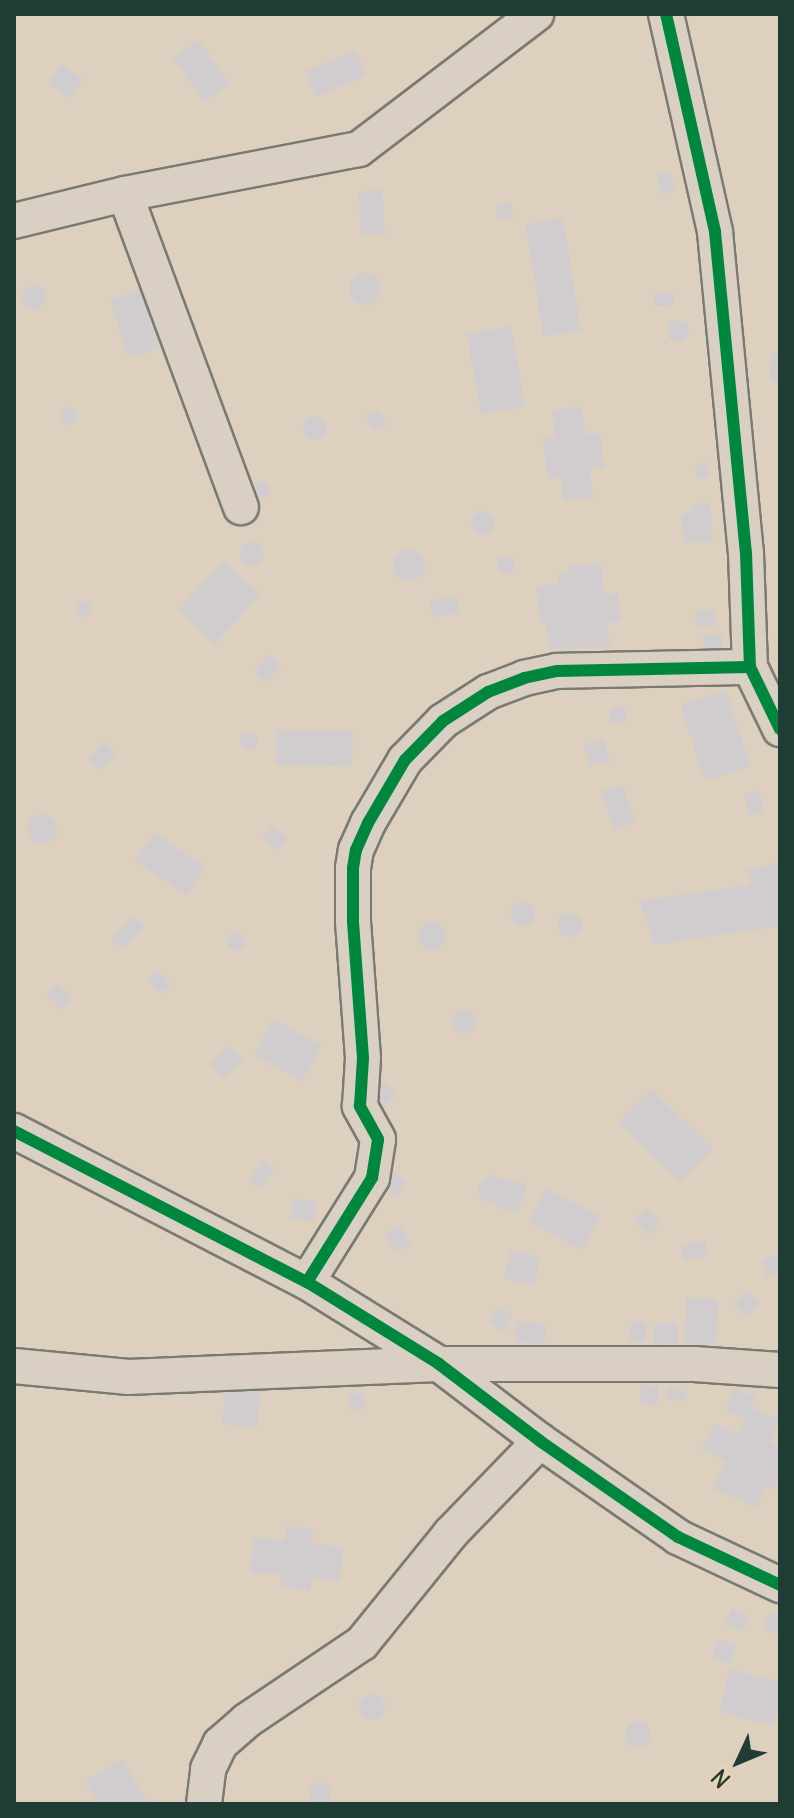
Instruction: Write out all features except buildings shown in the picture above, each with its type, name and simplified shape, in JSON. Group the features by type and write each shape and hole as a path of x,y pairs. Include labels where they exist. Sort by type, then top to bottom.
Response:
{"street":[{"path":"14,221 125,194 359,149 536,14"},
{"path":"666,14 715,232 746,553 750,667 780,729"},
{"path":"125,194 241,507"},
{"path":"307,1282 372,1178 378,1139 360,1106 363,1058 353,921 353,868 356,850 368,823 405,760 443,721 488,692 524,678 557,671 750,667"},
{"path":"14,1131 307,1282 439,1364 540,1441 678,1537 780,1585"},
{"path":"14,1366 128,1377 439,1364 694,1364 780,1370"},
{"path":"204,1804 208,1769 220,1744 246,1721 362,1643 451,1533 540,1441"}],"cycle path":[{"path":"666,14 715,232 746,553 750,667 780,729"},
{"path":"307,1282 372,1178 378,1139 360,1106 363,1058 353,921 353,868 356,850 368,823 405,760 443,721 488,692 524,678 557,671 750,667"},
{"path":"14,1131 307,1282 439,1364 540,1441 678,1537 780,1585"}]}
